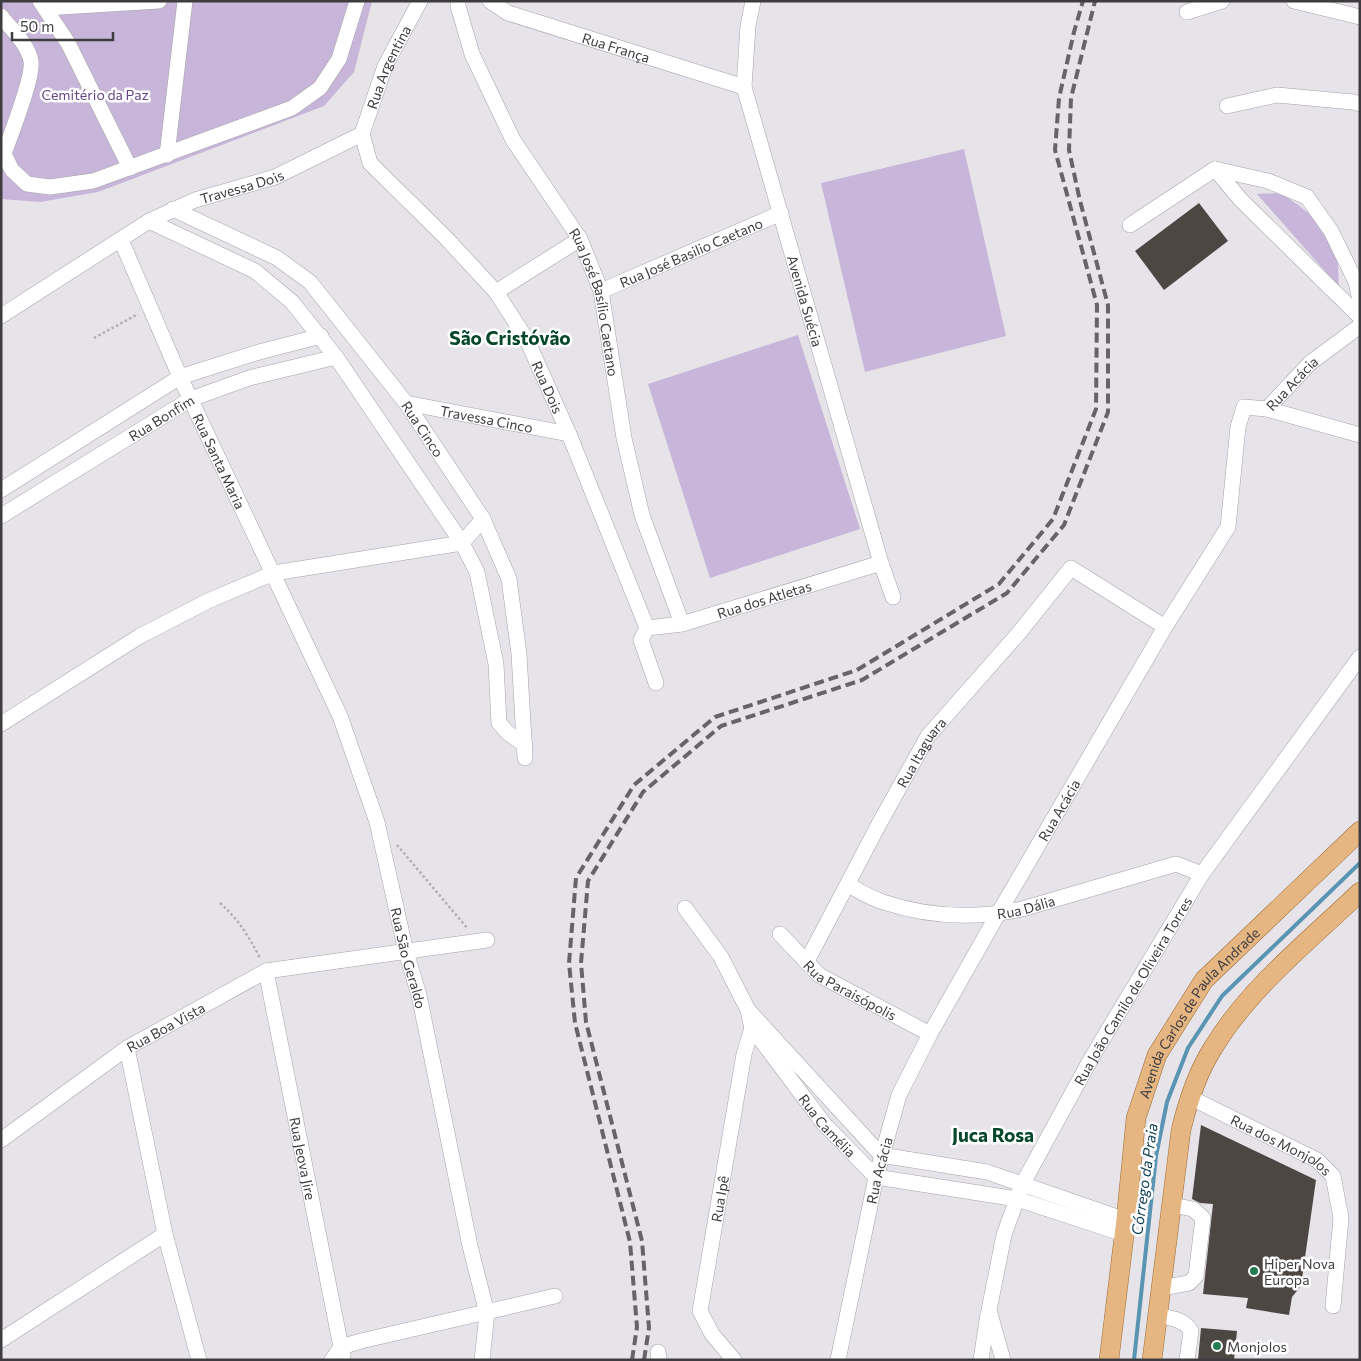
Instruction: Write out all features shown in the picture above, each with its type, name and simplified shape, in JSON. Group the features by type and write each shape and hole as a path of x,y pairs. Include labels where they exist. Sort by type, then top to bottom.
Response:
{"main road":[{"name":"Avenida Carlos de Paula Andrade","path":"1109,1360 1136,1118 1157,1055 1204,980 1360,831"},
{"name":"Avenida Carlos de Paula Andrade","path":"1152,1360 1181,1130 1189,1097 1212,1048 1250,997 1360,892"}],"street":[{"path":"43,4 160,1"},
{"path":"167,155 185,1"},
{"path":"1,16 24,45 31,61 30,77 2,152 12,170 27,184 50,187 93,181 292,108 320,88 339,59 357,1"},
{"name":"Rua Argentina","path":"362,134 386,66 420,1"},
{"name":"Rua José Basílio Caetano","path":"458,1 472,54 513,140 580,239 601,291 624,438 642,515 682,624"},
{"name":"Rua França","path":"490,1 508,13 744,87"},
{"name":"Avenida Suécia","path":"753,1 748,26 744,87 881,563 893,597"},
{"path":"1187,12 1222,1"},
{"path":"1294,1 1360,17"},
{"path":"43,4 68,43 130,168"},
{"path":"1227,106 1277,96 1360,104"},
{"name":"Travessa Dois","path":"1,316 149,221 195,200 275,177 362,134"},
{"name":"Rua Dois","path":"362,134 370,163 446,238 496,292 527,340 569,434 647,628 641,640 656,683"},
{"path":"1215,169 1241,200 1360,317"},
{"path":"1130,225 1215,169 1268,181 1307,197 1331,231 1356,282 1360,300"},
{"path":"1241,200 1248,189 1255,184 1268,181"},
{"name":"Rua Cinco","path":"149,221 255,271 292,302 336,357 462,543 477,572 496,664 499,723 525,752 519,654 509,579 483,519 406,403 310,282 277,258 174,209"},
{"name":"Rua José Basilio Caetano","path":"601,291 781,212"},
{"path":"496,292 580,239"},
{"name":"Rua Santa Maria","path":"121,240 180,377 274,573"},
{"name":"Rua Acácia","path":"838,1360 881,1155 899,1095 930,1034 998,914 1166,627 1228,527 1238,428 1244,407 1267,410 1310,363 1360,326"},
{"name":"Rua Bonfim","path":"1,490 180,377 259,352 321,336"},
{"name":"Rua Bonfim","path":"1,516 191,399 249,378 336,357"},
{"name":"Travessa Cinco","path":"406,403 569,434"},
{"path":"1267,410 1360,434"},
{"path":"1,724 140,636 210,600 274,573 462,543 483,519"},
{"name":"Rua dos Atletas","path":"647,628 682,624 881,563"},
{"name":"Rua Itaguara","path":"807,961 928,736 1018,634 1071,568 1166,627"},
{"name":"Rua São Geraldo","path":"274,573 340,716 377,822 406,952 418,995 470,1246 487,1313 482,1360"},
{"name":"Rua João Camilo de Oliveira Torres","path":"1004,1360 989,1310 1004,1235 1019,1192 1092,1057 1202,874 1360,657"},
{"name":"Rua Dália","path":"848,885 881,902 927,914 998,914 1022,909 1176,864 1202,874"},
{"path":"685,908 721,957 753,1019"},
{"name":"Rua Paraisópolis","path":"780,934 819,975 930,1034"},
{"name":"Rua Boa Vista","path":"165,1234 127,1048 266,971 483,941"},
{"name":"Rua Jeova Jire","path":"266,971 343,1353"},
{"name":"Rua Camélia","path":"753,1019 881,1155"},
{"name":"Rua Camélia","path":"753,1019 824,1124 876,1177"},
{"name":"Rua Ipê","path":"734,1360 712,1334 700,1311 744,1054 753,1019"},
{"path":"1,1140 127,1048"},
{"name":"Rua dos Monjolos","path":"1189,1097 1317,1160 1333,1176 1341,1218 1333,1306"},
{"path":"881,1155 987,1172 1019,1192"},
{"path":"876,1177 1019,1192 1125,1227"},
{"path":"1161,1288 1189,1283 1196,1276 1203,1218 1193,1209 1172,1205"},
{"path":"1,1340 165,1234 199,1360"},
{"path":"332,1360 343,1353 555,1296"},
{"path":"981,1360 989,1310"},
{"path":"1158,1316 1174,1318 1188,1326 1191,1331 1187,1360"}],"path":[{"path":"94,338 150,308"},
{"path":"396,844 483,941"},
{"path":"220,903 235,916 247,933 266,971"}],"green space":[{"name":"Cemitério da Paz","path":"1,1 372,1 354,72 324,106 98,192 40,202 1,199"},
{"path":"964,149 1006,336 865,372 821,183"},
{"path":"1280,193 1312,216 1325,231 1335,248 1339,287 1257,194"},
{"path":"798,335 860,529 710,578 648,384"}],"building":[{"path":"1199,203 1228,241 1164,290 1135,251"},
{"path":"1201,1125 1316,1180 1301,1286 1292,1297 1289,1315 1246,1308 1248,1298 1203,1294 1213,1204 1200,1203 1192,1199"},
{"name":"Monjolos","path":"1201,1328 1237,1331 1234,1360 1198,1360"}],"waterway":[{"name":"Córrego da Praia","path":"1134,1360 1156,1156 1167,1102 1188,1048 1222,996 1360,863"}],"railway":[{"path":"632,1360 637,1327 630,1242 575,1023 569,963 576,878 634,785 715,717 857,670 999,584 1053,519 1096,409 1097,305 1055,150 1059,98 1083,1"},
{"path":"644,1360 649,1328 642,1241 586,1022 581,963 588,881 643,792 721,726 862,680 1007,593 1064,525 1108,412 1108,305 1080,201 1069,150 1071,98 1095,1"}],"place":[{"name":"Hiper Nova Europa","path":"1254,1271"},
{"name":"Monjolos","path":"1217,1346"}],"district":[{"name":"São Cristóvão","path":"510,337"},
{"name":"Juca Rosa","path":"993,1134"}]}
